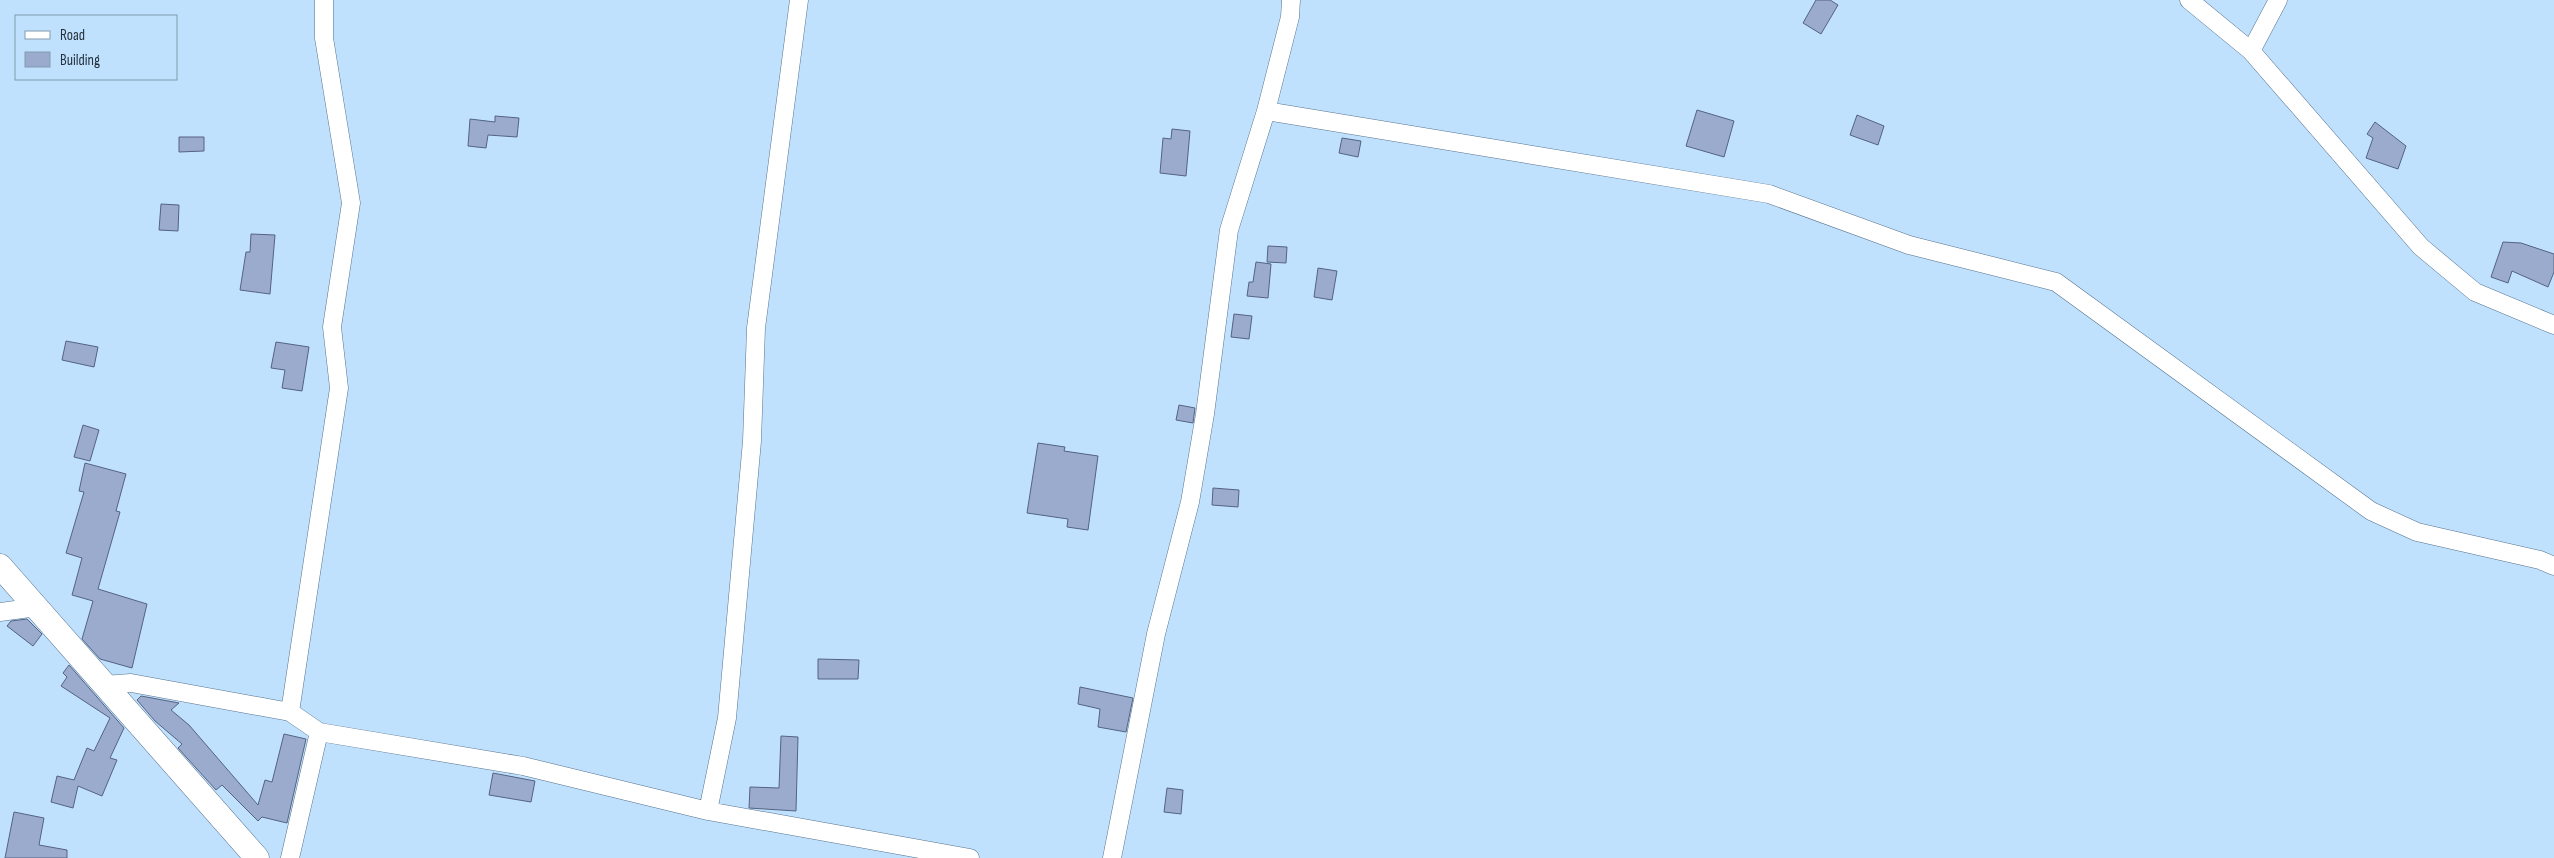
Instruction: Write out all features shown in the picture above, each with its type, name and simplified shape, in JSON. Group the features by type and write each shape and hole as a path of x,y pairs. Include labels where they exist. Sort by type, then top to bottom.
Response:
{"main road":[{"path":"0,566 257,858"}],"street":[{"path":"290,712 338,388 332,327 351,203 324,38 324,0"},
{"path":"708,811 728,718 752,441 756,328 799,0"},
{"path":"1112,858 1156,634 1190,502 1205,414 1229,230 1266,111 1290,17 1292,0"},
{"path":"2189,0 2251,51 2421,247 2475,292 2554,326"},
{"path":"2251,51 2278,0"},
{"path":"1266,111 1769,194 1909,244 2056,282 2371,511 2417,532 2540,560 2554,566"},
{"path":"0,612 37,607"},
{"path":"104,685 131,683 290,712 319,732 523,766 708,811 970,858"},
{"path":"290,858 319,732"}],"building":[{"path":"1816,0 1830,0 1838,5 1821,34 1803,23"},
{"path":"1697,110 1734,121 1724,157 1686,146"},
{"path":"1857,115 1884,126 1878,145 1850,135"},
{"path":"495,116 519,118 517,137 488,135 486,148 468,146 470,119 495,122"},
{"path":"2375,122 2406,146 2398,169 2366,158 2373,138 2367,134"},
{"path":"1172,129 1190,131 1186,176 1160,173 1163,138 1171,139"},
{"path":"179,137 204,137 204,151 179,152"},
{"path":"1342,138 1361,141 1358,157 1339,153"},
{"path":"161,204 179,205 178,231 159,230"},
{"path":"251,234 275,235 270,294 240,290 246,252 250,252"},
{"path":"2503,242 2521,243 2554,254 2554,272 2548,287 2512,271 2508,283 2491,277"},
{"path":"1268,246 1287,247 1286,263 1267,262"},
{"path":"1256,262 1271,264 1268,298 1247,296 1249,282 1253,282"},
{"path":"1318,268 1337,271 1332,300 1314,297"},
{"path":"1234,314 1252,316 1249,339 1231,337"},
{"path":"66,341 98,347 94,367 62,360"},
{"path":"276,342 309,347 302,391 282,388 285,370 271,368"},
{"path":"1179,405 1195,408 1193,423 1176,420"},
{"path":"83,425 99,430 90,461 74,457"},
{"path":"1038,443 1065,447 1064,451 1098,456 1088,530 1067,527 1068,519 1027,513"},
{"path":"85,463 126,474 116,511 120,512 98,589 147,604 132,668 100,659 82,639 93,601 72,595 82,558 66,553 84,492 79,491"},
{"path":"1213,488 1239,490 1238,507 1212,505"},
{"path":"27,619 42,634 33,646 7,626 11,621"},
{"path":"818,659 859,660 858,679 818,679"},
{"path":"69,665 124,728 110,758 117,760 102,796 78,786 73,808 51,802 57,776 74,780 87,748 94,751 110,718 61,686 67,677 63,673"},
{"path":"1080,687 1133,698 1126,732 1098,727 1100,709 1078,704"},
{"path":"141,696 179,703 171,710 189,725 258,805 265,780 272,782 284,734 306,739 287,823 262,817 258,821 222,785 216,790 178,748 182,744 155,721 137,700"},
{"path":"781,736 798,737 796,811 749,808 750,787 779,788"},
{"path":"493,773 535,781 531,802 489,795"},
{"path":"1167,788 1183,790 1181,814 1164,812"},
{"path":"14,812 44,818 39,845 67,850 67,858 5,858"}]}
